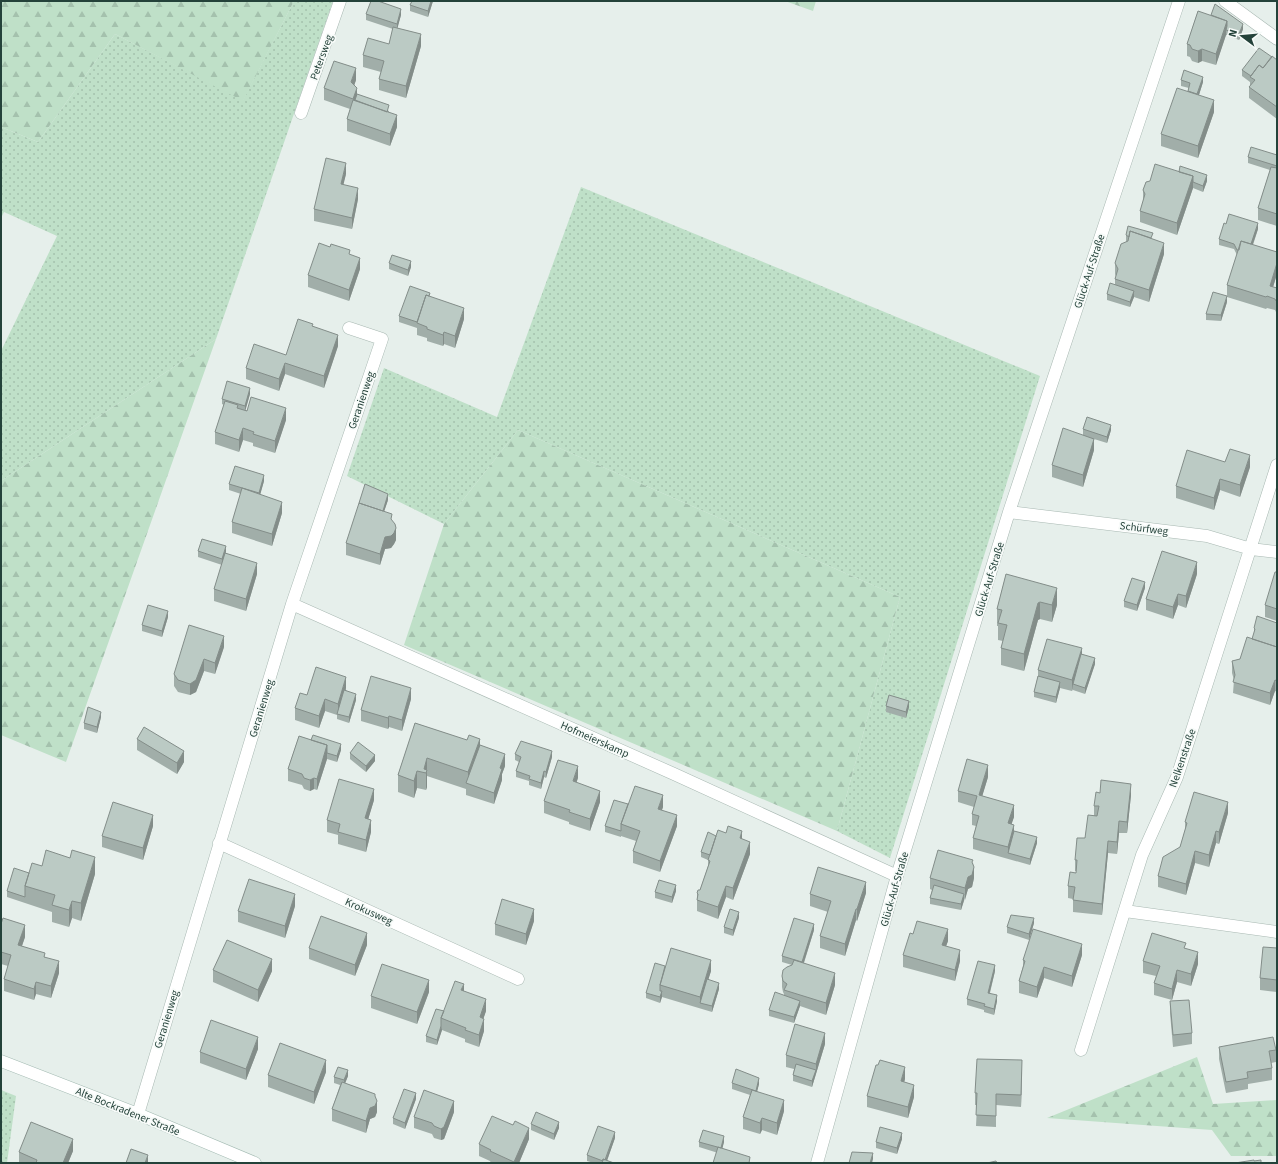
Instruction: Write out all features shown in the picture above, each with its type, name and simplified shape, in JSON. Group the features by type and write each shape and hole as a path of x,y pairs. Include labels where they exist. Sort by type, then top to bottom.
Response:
{"street":[{"name":"Petersweg","path":"301,114 340,1"},
{"name":"Glück-Auf-Straße","path":"816,1163 897,876 1009,512 1179,1"},
{"path":"1225,1 1277,39"},
{"name":"Geranienweg","path":"138,1114 292,604 382,339 349,328"},
{"name":"Nelkenstraße","path":"1081,1050 1142,855 1177,777 1277,465"},
{"name":"Schürfweg","path":"1009,512 1207,536 1251,549 1277,552"},
{"name":"Hofmeierskamp","path":"292,604 667,771 897,876"},
{"name":"Krokusweg","path":"219,843 518,979"},
{"path":"1124,910 1277,932"},
{"name":"Alte Bockradener Straße","path":"1,1061 138,1114 255,1163"}],"green space":[{"path":"1,1 294,1 243,101 115,34 38,142 1,127"},
{"path":"294,1 333,1 216,339 1,481 1,351 57,236 4,212 1,218 1,127 38,142 115,34 243,100"},
{"path":"785,1 816,1 813,11"},
{"path":"581,187 1040,376 890,858 837,831 900,597 518,430 444,524 347,476 384,368 497,417"},
{"path":"216,339 66,762 1,735 1,481"},
{"path":"518,430 900,597 837,831 404,645 444,524"},
{"path":"1197,1057 1213,1104 1277,1100 1277,1156 1231,1156 1212,1130 1047,1118"},
{"path":"1,1090 16,1096 7,1163 1,1163"}],"building":[{"path":"371,1 378,1 401,9 397,24 366,14"},
{"path":"412,1 431,1 428,11 410,5"},
{"path":"1215,4 1243,24 1239,34 1226,30 1227,21 1211,15"},
{"path":"1198,11 1227,21 1216,54 1202,49 1198,51 1192,49 1190,45 1187,44"},
{"path":"393,27 421,34 406,86 379,79 384,61 363,55 368,38 389,44"},
{"path":"1259,48 1272,57 1263,68 1259,65 1251,76 1242,70"},
{"path":"1272,56 1277,60 1277,107 1249,87 1255,80 1250,77 1259,65 1263,68"},
{"path":"334,61 356,68 351,82 357,88 353,99 324,88"},
{"path":"1184,70 1203,77 1197,94 1188,91 1190,83 1181,80"},
{"path":"1177,88 1214,100 1198,146 1161,134"},
{"path":"357,94 389,105 387,112 355,100"},
{"path":"353,100 397,115 390,134 347,119"},
{"path":"1251,147 1277,155 1277,166 1248,157"},
{"path":"326,158 346,163 341,184 358,188 352,218 314,209"},
{"path":"1155,164 1193,176 1177,223 1140,211 1145,194 1143,190 1146,182 1150,181"},
{"path":"1180,166 1207,175 1203,186 1193,182 1193,176 1179,172"},
{"path":"1271,167 1277,168 1277,214 1258,208"},
{"path":"1229,214 1258,223 1251,244 1241,241 1239,250 1237,250 1234,244 1219,239 1224,223 1226,224"},
{"path":"1128,226 1153,233 1151,238 1130,231 1129,237 1126,235"},
{"path":"1130,231 1164,243 1149,290 1115,279 1118,269 1115,263 1121,244 1128,241"},
{"path":"1241,241 1277,252 1277,263 1270,286 1277,288 1276,301 1275,299 1267,296 1266,297 1227,285"},
{"path":"319,243 330,247 331,244 350,250 349,254 360,258 349,290 308,275"},
{"path":"392,255 411,261 408,270 389,263"},
{"path":"1110,283 1134,291 1130,302 1107,294"},
{"path":"410,286 430,293 429,296 426,295 417,322 399,316"},
{"path":"1213,292 1227,296 1221,315 1206,314"},
{"path":"426,295 464,308 455,336 444,332 443,335 427,329 427,327 417,323"},
{"path":"298,319 313,324 312,326 338,335 324,376 285,363 279,379 246,368 254,344 286,355"},
{"path":"227,381 250,388 245,406 222,399"},
{"path":"251,397 286,408 275,441 253,434 254,432 243,428 239,440 215,432 225,401 238,405 237,408 247,411"},
{"path":"1087,417 1111,425 1107,437 1083,429"},
{"path":"1063,428 1094,439 1083,475 1052,465"},
{"path":"1230,449 1250,455 1240,485 1220,479 1214,498 1176,486 1187,450 1225,462"},
{"path":"235,466 264,475 259,493 229,484"},
{"path":"365,484 388,494 383,511 359,503"},
{"path":"242,488 282,502 272,534 232,522"},
{"path":"359,503 392,514 391,519 396,528 391,536 385,537 380,554 346,543"},
{"path":"202,539 226,546 222,559 198,551"},
{"path":"1162,551 1197,562 1186,596 1178,594 1173,607 1146,599"},
{"path":"225,553 257,563 246,599 214,589"},
{"path":"1275,572 1277,572 1277,609 1265,605"},
{"path":"1006,574 1057,588 1052,605 1040,602 1038,603 1024,654 1001,648 1007,625 998,623 1002,610 997,609"},
{"path":"1132,578 1145,582 1137,605 1124,601"},
{"path":"148,605 168,611 162,631 142,625"},
{"path":"1257,616 1277,623 1277,647 1252,639"},
{"path":"189,625 224,636 215,663 204,659 196,680 190,684 178,680 174,674"},
{"path":"1247,637 1277,647 1277,681 1275,680 1270,693 1233,682 1235,675 1232,661 1240,659"},
{"path":"1047,639 1082,648 1072,680 1038,670"},
{"path":"1081,654 1095,658 1085,688 1073,684"},
{"path":"316,667 346,677 338,704 325,699 319,716 295,708 300,693 307,695"},
{"path":"371,676 411,688 402,720 389,716 388,718 361,710"},
{"path":"1038,676 1060,682 1056,697 1034,692"},
{"path":"344,690 356,694 349,717 337,714"},
{"path":"889,695 909,701 906,712 886,706"},
{"path":"88,707 101,712 97,727 84,723"},
{"path":"415,723 467,740 469,735 480,739 468,772 427,758 424,769 427,770 426,773 417,771 414,781 398,775"},
{"path":"144,727 184,751 177,763 137,739"},
{"path":"313,735 341,744 337,756 327,753 327,745 311,740"},
{"path":"299,736 327,745 317,779 314,778 310,780 304,778 302,774 288,769"},
{"path":"521,741 552,751 541,783 529,779 530,776 516,771 521,757 515,754"},
{"path":"358,742 375,755 366,766 350,753"},
{"path":"480,745 505,754 494,793 466,783"},
{"path":"967,759 988,765 979,795 1014,805 1008,823 1014,825 1008,847 973,838 979,816 972,814 977,796 958,791"},
{"path":"558,760 578,766 573,781 600,791 590,819 544,801"},
{"path":"339,779 374,789 365,818 371,820 366,840 338,832 340,824 327,820"},
{"path":"1101,780 1131,784 1127,822 1119,821 1117,842 1108,841 1102,904 1073,900 1075,887 1068,886 1070,872 1076,873 1077,860 1075,860 1077,838 1085,838 1088,815 1097,816 1099,806 1094,806 1096,792 1100,793"},
{"path":"635,786 663,795 658,809 677,815 660,861 633,851 640,831 621,824"},
{"path":"1194,792 1228,802 1219,832 1216,831 1209,855 1195,851 1186,884 1158,876 1163,857 1180,847 1187,823 1185,822"},
{"path":"614,800 628,804 621,824 621,831 605,826"},
{"path":"113,802 153,815 143,848 102,836"},
{"path":"728,826 742,831 740,838 750,842 733,888 726,886 718,907 697,900 697,893 698,890 700,890 710,861 708,860 718,830 726,833"},
{"path":"1014,831 1037,837 1030,859 1008,853"},
{"path":"708,832 716,836 710,855 701,852"},
{"path":"46,850 70,858 72,850 95,857 81,903 72,901 69,910 52,905 55,895 25,886 32,863 42,866"},
{"path":"938,850 973,860 972,862 974,867 972,875 968,877 965,888 930,878"},
{"path":"818,867 866,882 845,944 820,936 831,901 810,894"},
{"path":"14,868 29,873 25,886 25,897 7,891"},
{"path":"249,879 295,894 285,926 238,911"},
{"path":"659,880 676,885 672,897 655,892"},
{"path":"934,885 964,894 961,904 930,898"},
{"path":"502,899 534,909 526,934 495,924"},
{"path":"730,909 739,912 733,930 724,927"},
{"path":"1011,915 1034,918 1029,934 1007,927"},
{"path":"321,916 367,933 355,965 309,948"},
{"path":"3,918 25,925 18,945 45,953 44,957 59,961 51,986 36,982 34,989 4,979 11,955 1,952 1,924"},
{"path":"794,918 814,924 802,962 782,956"},
{"path":"917,921 948,929 942,945 960,950 955,970 903,955 910,933 913,934"},
{"path":"1033,929 1082,944 1072,976 1044,967 1037,987 1019,981 1025,961 1023,960"},
{"path":"1152,933 1186,943 1184,948 1198,952 1191,974 1177,970 1172,989 1154,983 1160,966 1143,961"},
{"path":"227,940 272,959 258,990 213,970"},
{"path":"1263,947 1277,948 1277,980 1260,978"},
{"path":"671,948 711,960 700,997 660,985"},
{"path":"794,960 835,973 826,1003 784,990 787,984 783,981 783,970 792,965"},
{"path":"978,961 995,965 988,993 997,995 994,1009 984,1006 985,1004 967,999"},
{"path":"655,963 665,966 660,985 660,991 662,991 660,997 646,993"},
{"path":"382,964 429,980 417,1012 371,996"},
{"path":"707,979 719,983 712,1006 700,1003"},
{"path":"455,981 464,984 461,990 486,999 480,1017 484,1019 479,1035 441,1018"},
{"path":"775,992 800,1001 794,1017 769,1010"},
{"path":"1189,1000 1192,1033 1173,1035 1170,1001"},
{"path":"436,1009 444,1011 441,1018 441,1026 437,1040 426,1036"},
{"path":"211,1020 258,1037 246,1069 200,1052"},
{"path":"795,1024 825,1033 816,1064 786,1055"},
{"path":"1273,1037 1276,1050 1269,1051 1272,1068 1247,1072 1248,1078 1226,1082 1219,1047"},
{"path":"280,1043 326,1060 314,1092 268,1075"},
{"path":"977,1059 1022,1060 1021,1095 996,1094 996,1116 976,1115 977,1093 975,1093"},
{"path":"880,1060 905,1067 901,1081 914,1085 908,1107 867,1096 876,1065 878,1065"},
{"path":"796,1064 816,1070 812,1081 793,1075"},
{"path":"338,1067 348,1070 344,1080 334,1077"},
{"path":"736,1069 759,1078 756,1091 732,1083"},
{"path":"342,1082 375,1094 377,1101 375,1106 370,1108 366,1121 332,1109"},
{"path":"404,1089 416,1093 405,1123 393,1118"},
{"path":"424,1090 454,1101 444,1127 441,1129 434,1126 432,1123 414,1117"},
{"path":"752,1090 784,1100 777,1123 762,1118 760,1123 743,1117"},
{"path":"536,1112 559,1122 554,1134 531,1124"},
{"path":"492,1116 513,1125 515,1121 529,1128 514,1162 479,1144"},
{"path":"31,1122 73,1139 63,1163 36,1163 37,1160 19,1152"},
{"path":"598,1126 615,1132 605,1160 603,1159 603,1161 587,1155"},
{"path":"880,1127 902,1133 897,1148 876,1142"},
{"path":"703,1130 724,1136 721,1148 699,1142"},
{"path":"718,1147 750,1157 749,1163 713,1163"},
{"path":"131,1149 148,1155 145,1163 126,1163"},
{"path":"852,1152 873,1153 870,1163 849,1163"},
{"path":"603,1159 614,1163 602,1163"},
{"path":"1261,1160 1261,1163 1235,1163"}]}
